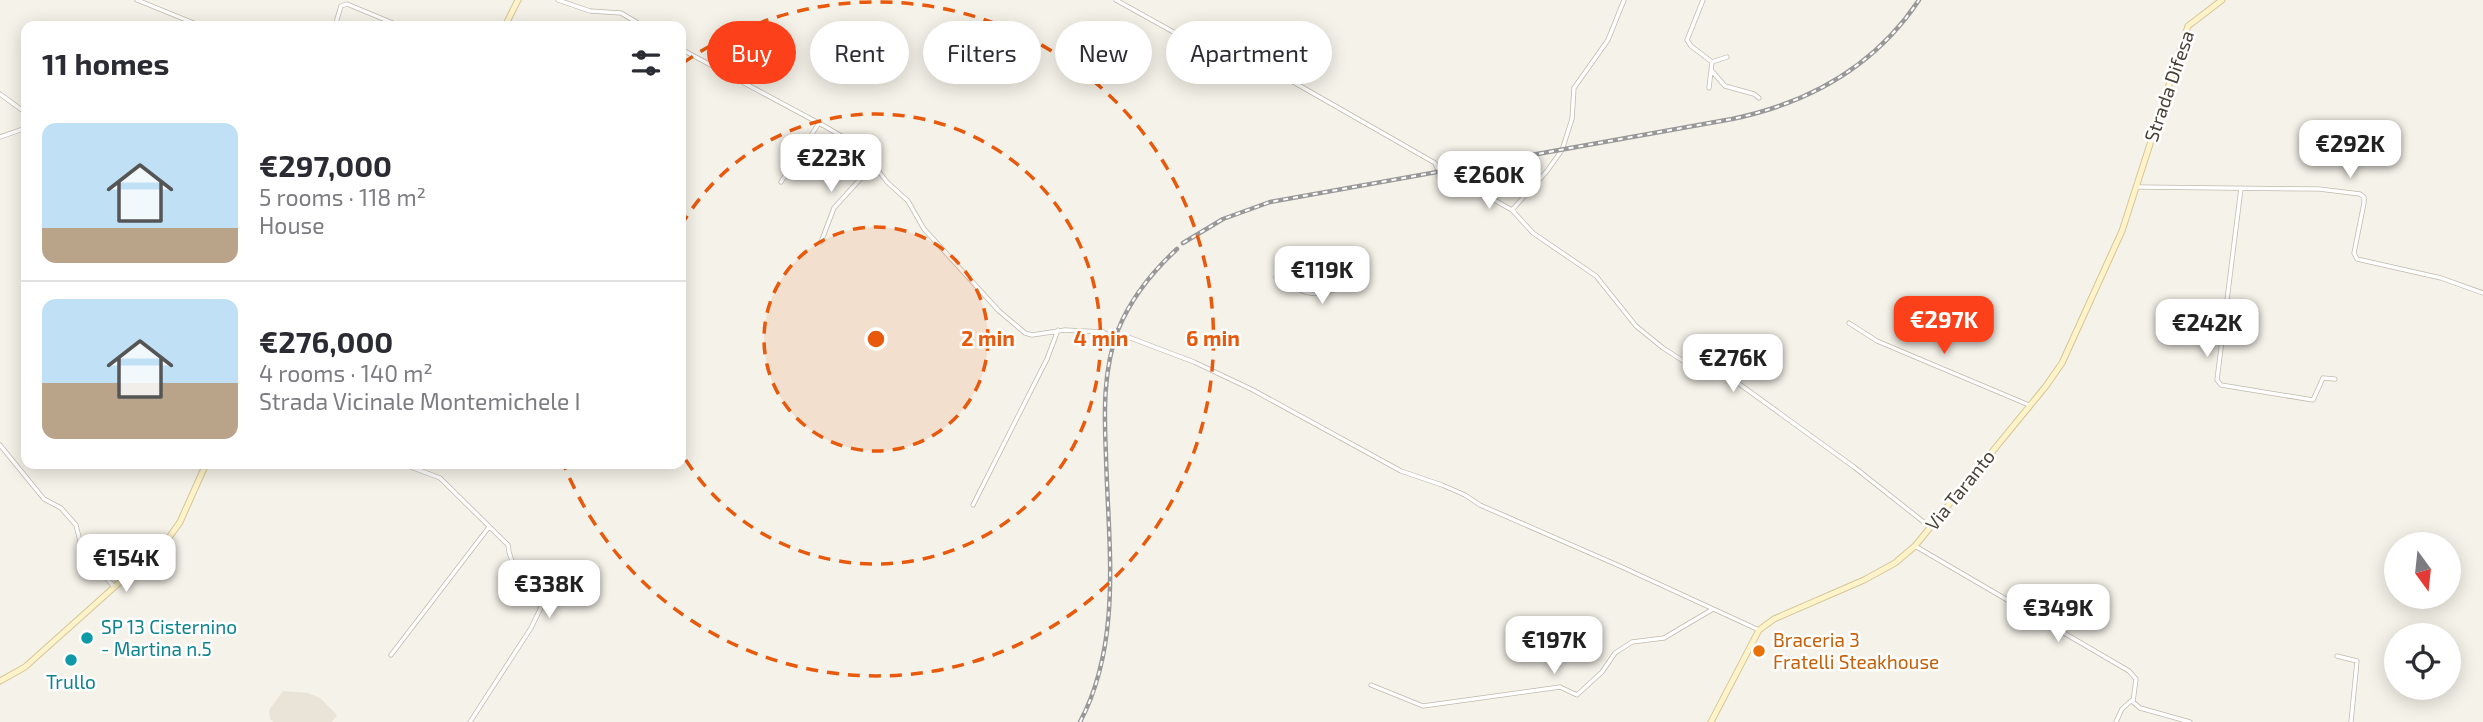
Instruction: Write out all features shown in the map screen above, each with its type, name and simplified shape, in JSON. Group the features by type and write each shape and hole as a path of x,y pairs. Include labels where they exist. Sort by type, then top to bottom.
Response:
{"street":[{"path":"137,0 186,21"},
{"path":"508,21 518,0"},
{"path":"558,0 590,11 621,13 635,21"},
{"path":"1116,0 1222,59 1259,67 1288,79 1435,163 1437,168"},
{"path":"1512,210 1562,150 1572,119 1574,88 1608,40 1625,0"},
{"path":"1703,0 1687,40 1712,62"},
{"name":"Strada Difesa","path":"2137,187 2188,26 2222,0"},
{"path":"336,21 341,6 347,4 388,21"},
{"path":"686,52 860,147 887,182 908,201 924,229 1025,333 1032,335 1058,330 1104,332"},
{"path":"1712,62 1727,57"},
{"path":"1709,88 1712,62"},
{"path":"1711,70 1725,86 1754,94 1759,98"},
{"path":"0,94 21,109"},
{"path":"781,182 819,123"},
{"path":"0,137 21,130"},
{"path":"821,242 834,208 873,165"},
{"path":"1439,177 1444,182 1464,183 1512,210 1533,233 1596,276 1636,326 1663,348 1702,373 1731,378 1854,467 1930,527"},
{"path":"2137,187 2319,189 2362,195 2364,203 2354,253 2357,258 2441,278 2483,293"},
{"name":"Via Taranto","path":"1759,631 1774,619 1882,571 1915,546 2062,363 2122,231 2137,187"},
{"path":"2241,188 2217,380 2221,385 2313,400 2323,378 2335,379"},
{"path":"1276,277 1305,293 1323,294 1343,286 1354,269 1362,266"},
{"path":"1849,323 1877,341 2029,405"},
{"path":"973,505 1047,359 1058,330"},
{"path":"1128,337 1194,362 1253,390 1401,471 1465,495 1480,505 1759,631 1711,722"},
{"path":"0,445 44,499 61,508 76,525 82,549 114,587"},
{"path":"0,681 25,667 168,539 180,522 203,469"},
{"path":"416,469 440,478 508,545 509,559 516,570 547,595 531,628 470,722"},
{"path":"391,655 489,527"},
{"path":"1915,546 2129,671 2136,680 2132,700 2122,709 2116,722"},
{"path":"1371,685 1423,706 1560,687 1577,695 1602,672 1615,653 1632,642 1664,638 1713,609"},
{"path":"2337,656 2357,661 2351,722"},
{"path":"2132,700 2140,708 2190,722"}],"shaded area":[{"path":"283,691 308,693 320,698 337,715 332,722 274,722 270,719 269,710"}],"tunnel":[{"path":"1104,332 1128,337"}],"railway":[{"path":"1183,243 1223,219 1270,202 1732,119 1788,103 1838,78 1861,62 1882,44 1919,0"},
{"path":"1080,722 1094,691 1108,625 1110,557 1105,408 1113,345 1136,296 1177,249"}],"place":[{"name":"SP 13 Cisternino - Martina n.5","path":"87,638"},
{"name":"Braceria 3 Fratelli Steakhouse","path":"1759,651"},
{"name":"Trullo","path":"71,660"}]}
